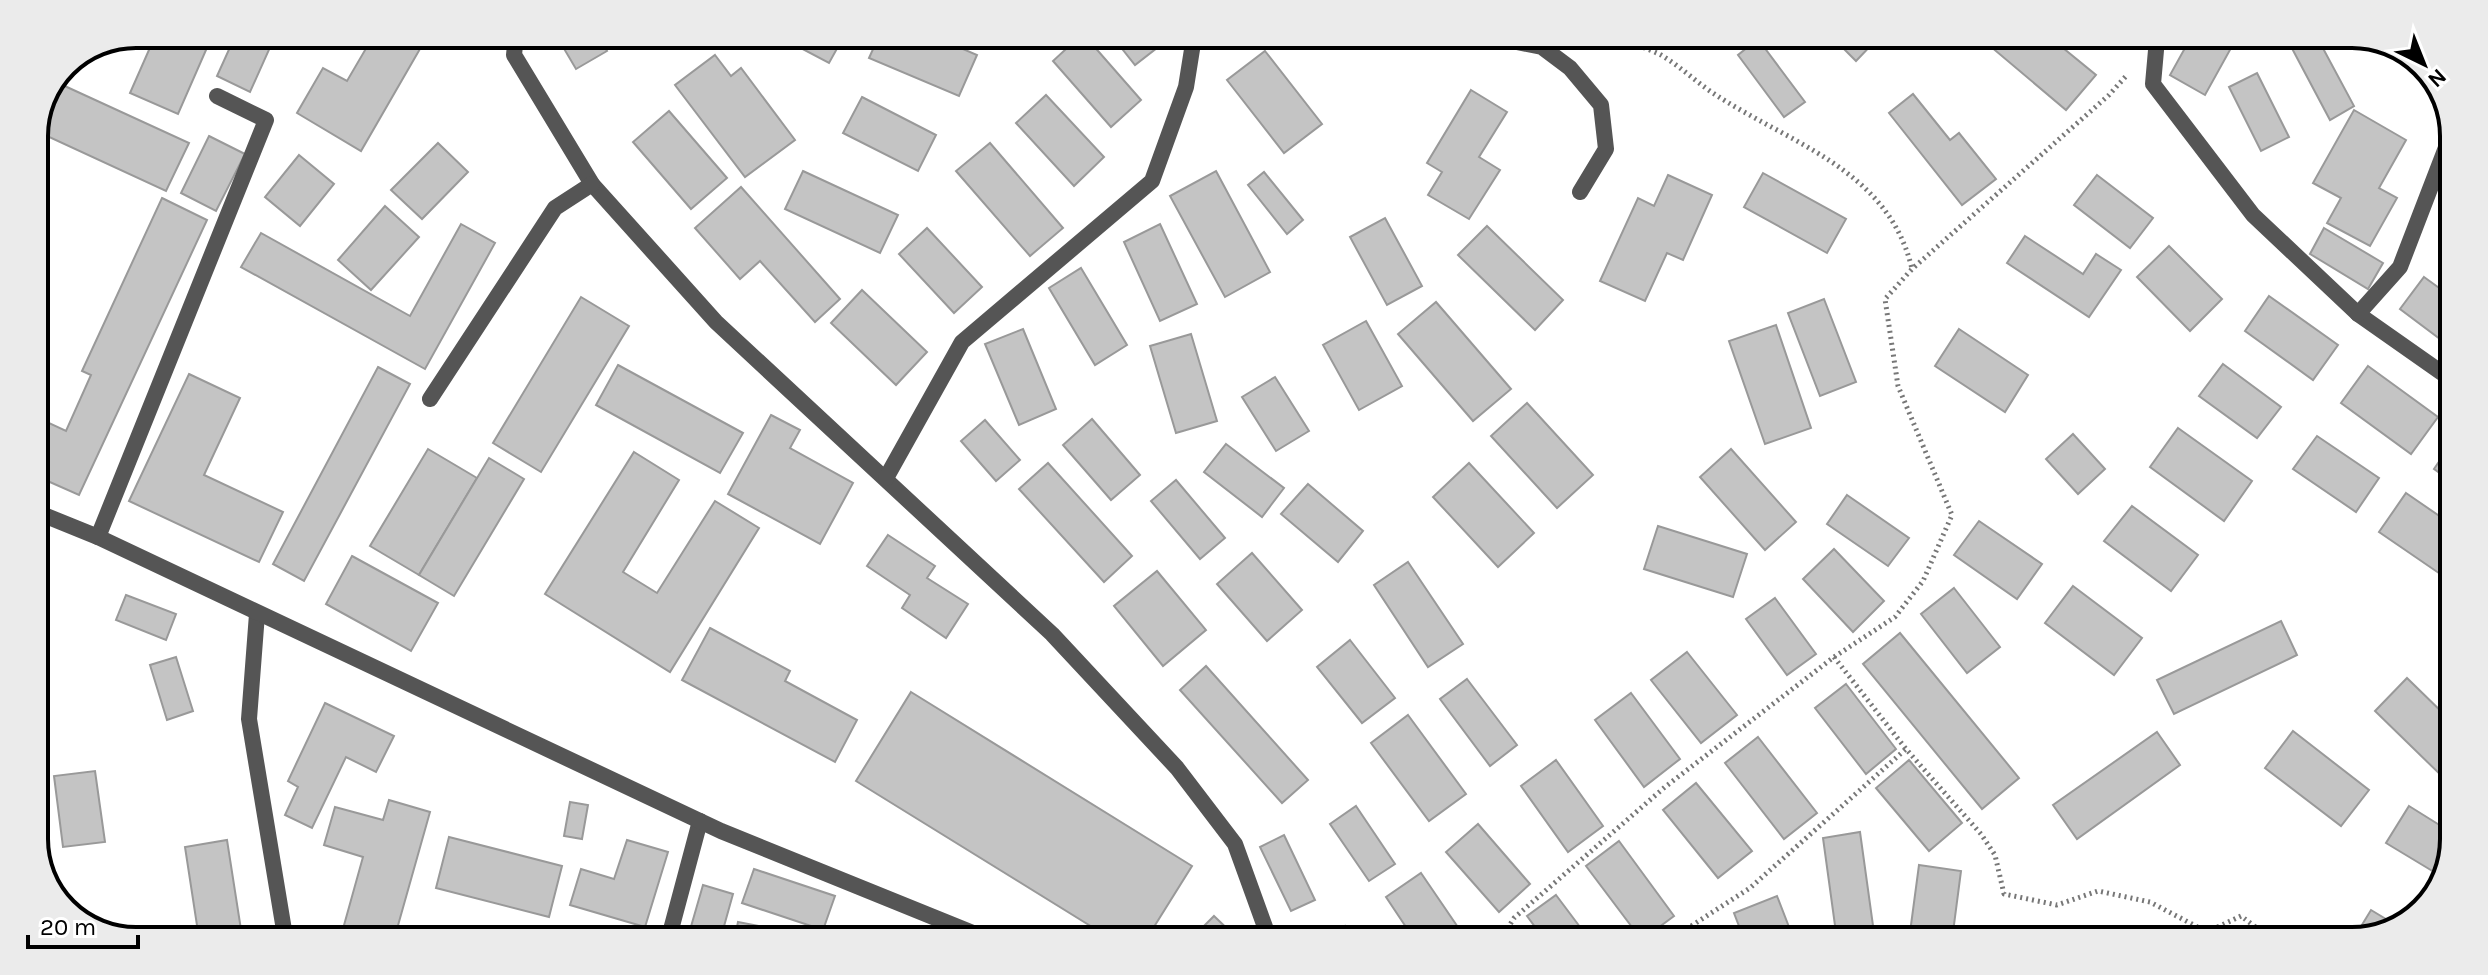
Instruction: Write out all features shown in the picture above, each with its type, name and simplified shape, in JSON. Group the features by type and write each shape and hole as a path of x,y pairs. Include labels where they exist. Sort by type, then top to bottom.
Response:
{"street":[{"path":"515,48 514,55 592,184 716,322 1052,634 1177,768 1235,844 1265,927"},
{"path":"886,478 962,342 1152,181 1186,87 1192,48"},
{"path":"1543,48 1570,68 1601,105 1606,149 1580,192"},
{"path":"2156,48 2153,84 2253,215 2358,314 2440,372"},
{"path":"98,537 266,120 217,96"},
{"path":"2358,314 2400,267 2440,163"},
{"path":"430,399 555,208 592,184"},
{"path":"48,517 98,537 700,821 958,927"},
{"path":"257,614 249,719 284,927"},
{"path":"672,927 700,821"}],"path":[{"path":"1641,48 1661,56 1717,96 1798,140 1869,191 1891,216 1907,246 1912,269"},
{"path":"1508,927 1514,918 1665,787 1834,657 1895,617 1923,581 1952,515 1898,386 1885,299 1912,269 2109,95 2150,48"},
{"path":"1834,657 1906,749 1981,834 1995,855 2004,894 2057,905 2098,891 2150,902 2198,927"},
{"path":"1690,927 1750,888 1906,749"},
{"path":"2218,927 2241,916 2256,927"}],"building":[{"path":"150,48 207,48 178,114 130,93"},
{"path":"230,48 270,48 250,92 217,76"},
{"path":"366,48 420,48 361,151 297,113 323,68 347,81"},
{"path":"564,48 605,48 607,51 576,69"},
{"path":"801,48 837,48 829,63"},
{"path":"874,48 961,48 977,55 959,96 869,58"},
{"path":"1067,48 1096,48 1141,100 1111,127 1053,61"},
{"path":"1122,48 1157,48 1135,65"},
{"path":"1747,48 1765,48 1805,102 1784,117 1738,55"},
{"path":"1843,48 1868,48 1856,61"},
{"path":"1992,48 2063,48 2096,75 2066,110"},
{"path":"2185,48 2231,48 2205,95 2170,75"},
{"path":"2292,48 2323,48 2354,106 2330,120"},
{"path":"1265,51 1322,124 1284,153 1227,80"},
{"path":"715,55 731,76 741,68 795,140 745,177 675,85"},
{"path":"2257,73 2289,137 2261,151 2229,87"},
{"path":"64,86 189,143 166,191 48,136 55,102"},
{"path":"1471,90 1507,112 1479,157 1500,170 1469,219 1428,195 1442,172 1427,163"},
{"path":"1913,94 1950,140 1959,133 1996,179 1962,205 1889,113"},
{"path":"1046,95 1104,157 1074,186 1016,123"},
{"path":"862,97 936,135 918,171 843,133"},
{"path":"2354,110 2406,140 2379,188 2397,198 2370,246 2327,223 2341,198 2313,183"},
{"path":"669,111 727,178 691,209 633,142"},
{"path":"209,136 245,154 216,211 181,193"},
{"path":"438,143 468,172 422,219 391,190"},
{"path":"990,143 1063,228 1030,256 956,171"},
{"path":"299,155 334,184 300,226 265,197"},
{"path":"803,171 898,215 880,253 785,209"},
{"path":"1216,171 1270,272 1225,297 1170,196"},
{"path":"1264,172 1303,220 1287,234 1248,185"},
{"path":"1763,173 1846,219 1827,253 1744,207"},
{"path":"1668,175 1712,195 1683,260 1667,253 1645,301 1600,281 1638,198 1654,206"},
{"path":"2097,175 2153,218 2130,248 2074,205"},
{"path":"741,187 840,299 815,322 760,261 740,279 695,228"},
{"path":"162,198 207,220 79,495 48,481 48,423 66,431 91,375 82,371"},
{"path":"385,206 419,237 371,290 338,260"},
{"path":"1385,218 1422,286 1387,305 1350,237"},
{"path":"461,224 495,243 425,369 241,267 261,233 410,316"},
{"path":"1160,224 1197,304 1160,321 1124,242"},
{"path":"1487,226 1563,300 1535,330 1458,255"},
{"path":"927,228 982,287 954,313 899,254"},
{"path":"2324,228 2383,263 2368,289 2310,254"},
{"path":"2025,236 2083,274 2096,254 2121,270 2089,317 2007,263"},
{"path":"2169,246 2222,299 2190,331 2137,277"},
{"path":"1081,268 1127,345 1095,365 1049,288"},
{"path":"2424,277 2440,289 2440,339 2400,309"},
{"path":"862,290 927,352 896,385 831,323"},
{"path":"2269,296 2338,345 2313,380 2245,331"},
{"path":"581,297 629,326 541,472 493,443"},
{"path":"1824,299 1856,382 1820,396 1788,313"},
{"path":"1436,302 1511,389 1473,421 1398,334"},
{"path":"1366,321 1402,386 1359,410 1323,345"},
{"path":"1776,325 1811,428 1765,444 1729,341"},
{"path":"1023,329 1056,409 1019,425 985,344"},
{"path":"1959,329 2028,375 2005,412 1935,366"},
{"path":"1191,334 1217,421 1176,433 1150,346"},
{"path":"2223,364 2281,407 2257,438 2199,396"},
{"path":"618,365 743,433 720,473 596,405"},
{"path":"2368,366 2438,417 2411,454 2341,403"},
{"path":"378,367 410,384 304,581 273,564"},
{"path":"189,374 240,398 204,475 283,512 259,562 129,501"},
{"path":"1275,377 1309,431 1276,451 1242,397"},
{"path":"1527,403 1593,475 1557,508 1491,436"},
{"path":"771,415 800,430 790,448 853,483 820,544 728,494"},
{"path":"1092,419 1140,475 1111,500 1063,445"},
{"path":"985,420 1020,460 996,481 961,441"},
{"path":"2178,428 2252,481 2224,521 2150,467"},
{"path":"2073,434 2105,469 2078,494 2046,459"},
{"path":"2317,436 2379,478 2356,512 2293,469"},
{"path":"1226,444 1284,488 1262,517 1204,472"},
{"path":"428,449 477,478 419,575 370,546"},
{"path":"1731,449 1796,522 1765,550 1700,477"},
{"path":"634,452 679,480 623,572 657,593 715,501 759,528 670,672 545,594"},
{"path":"489,458 524,479 454,596 419,575"},
{"path":"1048,463 1132,556 1104,582 1019,489"},
{"path":"1469,463 1534,533 1498,567 1433,497"},
{"path":"1176,480 1225,538 1200,559 1151,501"},
{"path":"1308,484 1363,531 1338,562 1281,514"},
{"path":"2406,493 2440,516 2440,574 2379,532"},
{"path":"1847,495 1909,538 1888,566 1827,524"},
{"path":"2132,506 2198,555 2171,591 2104,541"},
{"path":"1979,521 2042,564 2017,599 1954,555"},
{"path":"1658,526 1747,554 1733,597 1644,569"},
{"path":"888,535 935,566 927,578 968,604 946,638 902,608 910,595 867,566"},
{"path":"1834,549 1884,601 1853,632 1803,579"},
{"path":"1252,553 1302,610 1267,641 1217,584"},
{"path":"352,556 438,603 411,651 326,604"},
{"path":"1408,562 1463,644 1428,667 1374,585"},
{"path":"1157,571 1206,630 1163,666 1114,606"},
{"path":"2073,586 2142,638 2114,675 2045,623"},
{"path":"1954,588 2000,647 1967,673 1921,614"},
{"path":"126,595 176,614 166,640 116,620"},
{"path":"1775,598 1816,654 1787,675 1746,619"},
{"path":"2281,621 2297,655 2174,714 2157,680"},
{"path":"710,628 790,671 785,681 857,720 835,762 682,680"},
{"path":"1900,633 2019,778 1982,809 1863,664"},
{"path":"1350,640 1395,698 1362,723 1317,667"},
{"path":"1687,652 1737,715 1701,743 1651,680"},
{"path":"176,657 193,711 167,720 150,665"},
{"path":"1206,666 1308,780 1282,803 1180,690"},
{"path":"2407,678 2440,710 2440,774 2375,711"},
{"path":"1467,679 1517,745 1490,766 1440,699"},
{"path":"1846,684 1896,749 1866,774 1815,708"},
{"path":"911,692 1192,866 1154,927 1092,927 856,781"},
{"path":"1631,693 1680,759 1644,787 1595,720"},
{"path":"325,703 394,736 376,772 346,757 312,828 285,815 298,787 288,781"},
{"path":"1408,715 1466,794 1429,821 1371,743"},
{"path":"2293,731 2369,790 2341,826 2265,768"},
{"path":"2157,732 2180,765 2077,839 2053,805"},
{"path":"1758,737 1817,813 1784,839 1725,763"},
{"path":"1556,760 1603,826 1568,852 1521,786"},
{"path":"1909,760 1962,823 1929,851 1876,788"},
{"path":"95,771 105,842 63,847 54,776"},
{"path":"1696,783 1752,851 1718,878 1663,810"},
{"path":"389,800 430,812 398,927 344,927 363,857 324,845 335,807 383,820"},
{"path":"570,802 588,805 582,839 564,836"},
{"path":"1356,806 1395,864 1369,881 1330,824"},
{"path":"2409,806 2440,825 2438,856 2433,871 2386,843"},
{"path":"1478,824 1530,884 1499,912 1446,852"},
{"path":"1860,832 1873,927 1835,927 1823,838"},
{"path":"1284,835 1315,900 1291,911 1260,847"},
{"path":"449,837 562,866 549,917 436,888"},
{"path":"227,840 241,927 197,927 185,847"},
{"path":"627,840 668,852 645,927 570,905 581,869 614,879"},
{"path":"1619,841 1674,916 1659,927 1632,927 1586,866"},
{"path":"1919,865 1961,871 1954,927 1911,927"},
{"path":"754,869 835,896 824,927 814,927 742,903"},
{"path":"1421,873 1458,927 1406,927 1386,897"},
{"path":"703,885 733,894 724,927 691,927"},
{"path":"1556,895 1580,927 1535,927 1527,916"},
{"path":"1777,896 1789,927 1739,927 1734,913"},
{"path":"2371,910 2387,920 2380,922 2361,926"},
{"path":"1214,916 1226,927 1203,927"},
{"path":"738,922 764,927 737,927"}]}
